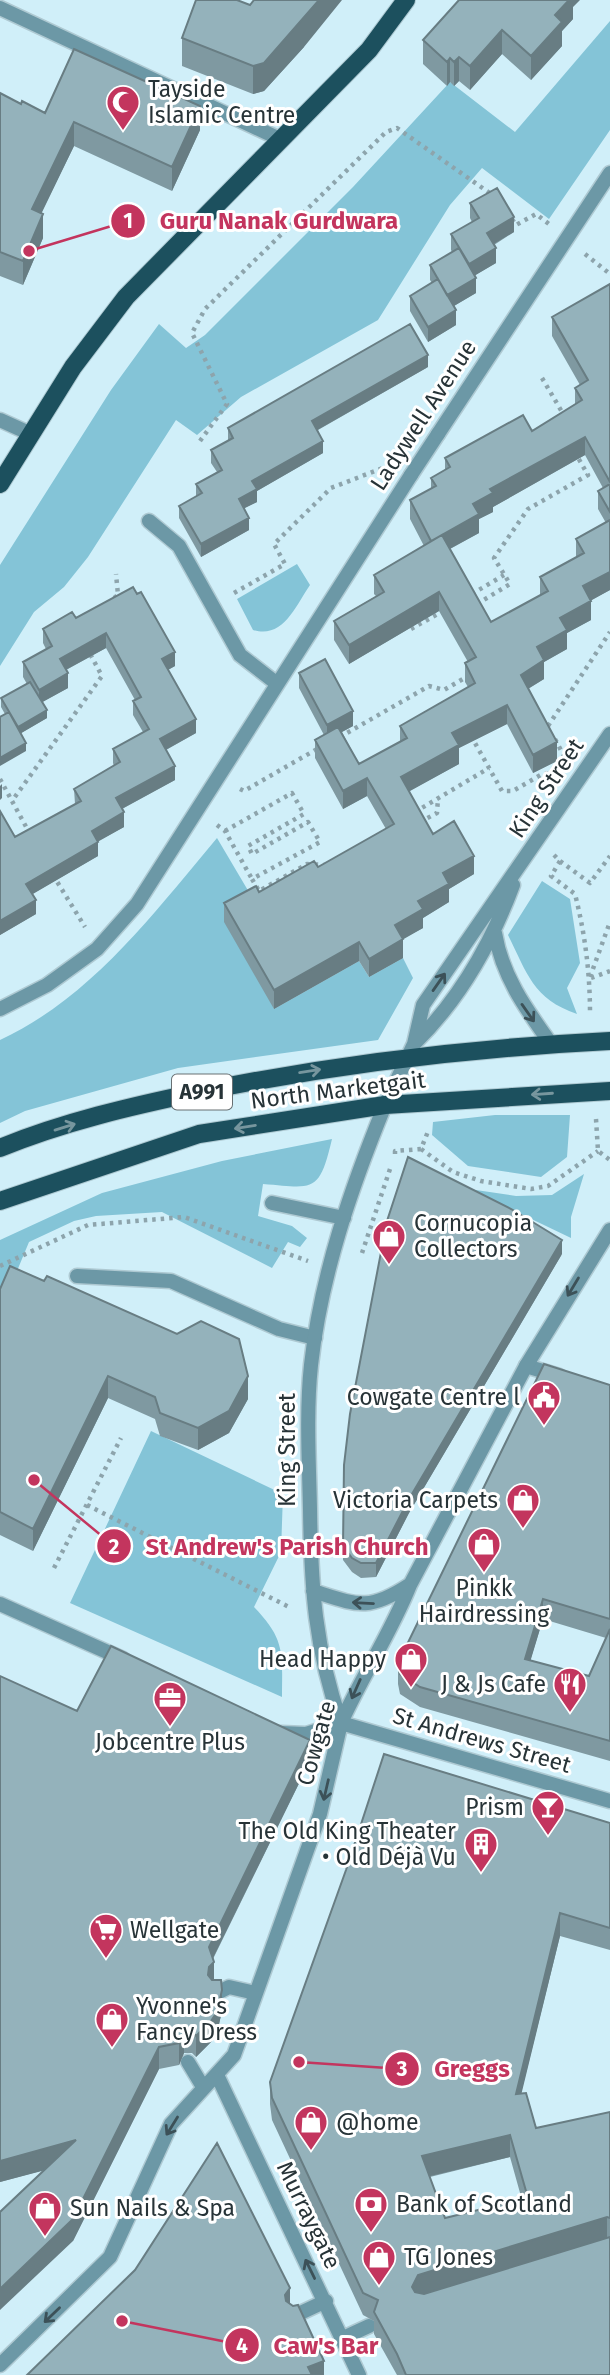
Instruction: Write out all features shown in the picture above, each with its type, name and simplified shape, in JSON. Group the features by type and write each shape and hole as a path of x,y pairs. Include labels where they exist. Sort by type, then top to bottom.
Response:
{"main road":[{"path":"0,484 96,333 125,297 369,50 406,0"},
{"name":"North Marketgait","path":"0,1148 134,1106 411,1050 610,1041"},
{"name":"North Marketgait","path":"1,1201 199,1134 386,1105 610,1091"}],"street":[{"path":"0,8 282,140"},
{"name":"Ladywell Avenue","path":"0,1009 47,985 97,949 137,904 276,683 565,237 610,173"},
{"path":"0,420 31,434"},
{"path":"149,521 179,547 240,655 276,683"},
{"name":"King Street","path":"341,1723 319,1647 313,1591 308,1430 315,1338 329,1268 360,1166 411,1050 423,1005 610,734"},
{"name":"King Street","path":"411,1050 442,1017 495,933 520,868"},
{"path":"495,933 506,973 520,1001 551,1044"},
{"path":"272,1203 344,1218"},
{"name":"Cowgate","path":"0,2365 110,2258 171,2124 234,2055 320,1814 341,1723 362,1676 396,1621 410,1585 526,1366 610,1230"},
{"path":"77,1276 171,1281 279,1329 315,1338"},
{"path":"526,1366 571,1380"},
{"path":"313,1591 366,1605 386,1601 410,1585"},
{"path":"0,1604 140,1667"},
{"path":"272,1729 284,1734 306,1734 341,1723"},
{"name":"St Andrews Street","path":"341,1723 610,1801"},
{"path":"217,1993 229,1987 255,1993"},
{"path":"188,2062 203,2087"},
{"name":"Murraygate","path":"217,2075 359,2375"},
{"path":"294,2316 326,2301"},
{"path":"343,2338 369,2326"}],"path":[{"path":"200,441 227,404 192,333 205,309 386,132 397,128 501,200"},
{"path":"506,209 516,225 536,214 565,237"},
{"path":"542,378 569,425"},
{"path":"483,613 477,603 510,584 494,558 528,509 588,475 577,456 580,445"},
{"path":"212,606 285,564 274,544 331,488 395,463"},
{"path":"107,602 118,595 116,574"},
{"path":"469,596 505,575"},
{"path":"411,629 446,609"},
{"path":"548,726 610,632"},
{"path":"12,801 102,676 85,644"},
{"path":"444,690 476,672"},
{"path":"337,739 429,686 444,690 451,701"},
{"path":"542,716 579,780"},
{"path":"470,735 502,791 507,793 544,773 579,780"},
{"path":"218,775 244,791 325,745"},
{"path":"414,812 489,768"},
{"path":"0,779 37,846"},
{"path":"253,879 320,842 308,822 252,854 248,846 304,814 292,793 225,831 259,891 307,864 323,866 335,859"},
{"path":"416,825 437,813 438,798"},
{"path":"561,861 590,883 610,856"},
{"path":"49,869 97,949"},
{"path":"551,876 575,894 585,934 590,978 590,1014"},
{"path":"590,978 610,922"},
{"path":"590,978 610,971"},
{"path":"596,1119 598,1151 610,1160"},
{"path":"421,1149 429,1128"},
{"path":"0,1266 88,1225 184,1217 329,1268 356,1268 374,1223 395,1151 421,1149 453,1172 481,1181 531,1189 548,1186 598,1151"},
{"path":"54,1568 121,1438"},
{"path":"87,1505 297,1610"}],"shaded area":[{"path":"610,21 610,130 549,219 482,168 450,205 378,320 241,397 197,435 176,420 88,557 64,587 34,612 0,666 0,565 111,390 159,324 186,348 205,335 353,187 450,82 515,132"},
{"path":"297,564 310,585 293,611 280,626 272,630 253,630 237,599"},
{"path":"217,838 256,904 274,1009 359,961 369,977 403,958 413,978 378,1040 178,1068 25,1111 0,1123 0,1040 64,1001 92,977 144,924"},
{"path":"542,881 570,899 580,963 567,988 577,1014 550,1001 533,983 508,935"},
{"path":"495,1115 570,1115 567,1157 541,1177 468,1166 432,1135 433,1122"},
{"path":"332,1139 323,1170 312,1184 263,1184 258,1216 292,1226 307,1238 300,1247 288,1242 272,1268 162,1212 96,1216 74,1221 29,1242 0,1312 0,1240 102,1193 222,1161"},
{"path":"584,1174 571,1217 571,1238 469,1189 516,1196 552,1195"},
{"path":"151,1431 283,1494 281,1552 254,1607 272,1629 280,1648 282,1697 70,1603"}],"building":[{"path":"196,0 237,0 250,5 254,0 319,0 264,63 253,66 182,38"},
{"path":"459,0 569,0 555,15 562,22 531,56 502,30 470,66 459,57 454,62 450,58 447,62 423,40"},
{"path":"74,49 200,106 172,167 74,122 32,209 43,214 23,261 0,252 0,93 45,113"},
{"path":"497,188 514,217 487,233 496,248 469,264 451,234 479,218 470,203"},
{"path":"459,248 476,278 447,295 430,265"},
{"path":"438,279 456,310 428,327 410,296"},
{"path":"610,284 610,482 585,437 490,489 493,493 473,504 479,514 431,541 410,500 436,486 431,478 450,467 445,458 523,415 532,431 582,400 575,388 588,380 552,317"},
{"path":"410,324 428,355 312,421 323,441 252,481 257,489 239,499 249,518 201,544 179,506 202,493 196,484 222,470 211,450 233,438 228,428"},
{"path":"610,484 610,512 598,491"},
{"path":"610,520 610,572 583,586 591,601 560,618 567,630 537,647 544,660 521,675 557,742 533,755 507,705 452,733 459,745 401,777 433,834 454,821 474,856 443,873 449,884 418,901 423,909 395,925 403,939 369,959 359,942 274,990 224,903 256,886 259,892 314,861 318,867 394,824 367,778 343,791 315,740 338,727 359,764 407,738 400,726 475,683 465,663 476,657 439,592 349,645 334,621 384,592 374,575 442,535 491,622 548,591 540,577 584,553 576,539"},
{"path":"133,587 137,594 141,592 175,652 162,659 196,719 160,739 175,766 116,798 124,812 92,831 98,842 26,884 36,900 0,921 0,811 15,837 81,801 74,789 120,762 113,749 149,729 133,701 141,697 106,633 60,659 68,673 39,690 23,662 52,646 43,629 72,612 76,618"},
{"path":"325,659 353,711 327,725 299,673"},
{"path":"30,682 47,710 18,727 1,698"},
{"path":"9,712 26,743 0,758 0,717"},
{"path":"408,1157 513,1210 562,1240 409,1499 376,1563 361,1563 352,1558 343,1546 344,1465 350,1414 387,1221"},
{"path":"10,1266 44,1281 47,1276 177,1334 201,1321 239,1339 248,1376 229,1411 198,1428 160,1413 155,1397 108,1376 33,1529 0,1512 0,1289"},
{"path":"544,1364 610,1385 610,1619 543,1599 525,1659 589,1676 610,1629 610,1741 420,1687 400,1674 398,1663"},
{"name":"Wellgate","path":"111,1646 310,1740 209,1947 214,1962 209,1967 208,1975 212,1980 221,1980 222,1990 217,2012 196,2036 192,2032 184,2032 179,2043 159,2047 73,2219 0,2289 0,2212 76,2140 0,2161 0,1676 77,1711"},
{"path":"384,1754 610,1823 610,1928 560,1913 516,2094 526,2093 536,2128 610,2112 610,2218 418,2275 412,2287 415,2292 424,2294 610,2237 610,2375 406,2375 374,2312 378,2300 363,2293 272,2098 270,2082 346,1870","holes":["510,2135 528,2198 445,2218 422,2156"]},
{"path":"217,2143 290,2288 285,2295 286,2301 293,2306 298,2305 324,2361 308,2367 312,2375 27,2375 135,2270"}],"place":[{"name":"Tayside Islamic Centre","path":"123,132"},
{"name":"Guru Nanak Gurdwara","path":"29,251"},
{"name":"Cornucopia Collectors","path":"389,1266"},
{"name":"Cowgate Centre l","path":"544,1427"},
{"name":"St Andrew's Parish Church","path":"34,1480"},
{"name":"Victoria Carpets","path":"523,1530"},
{"name":"Pinkk Hairdressing","path":"484,1574"},
{"name":"Head Happy","path":"411,1689"},
{"name":"J & Js Cafe","path":"570,1714"},
{"name":"Jobcentre Plus","path":"170,1728"},
{"name":"Prism","path":"548,1837"},
{"name":"The Old King Theater • Old Déjà Vu","path":"481,1874"},
{"name":"Wellgate","path":"106,1960"},
{"name":"Yvonne's Fancy Dress","path":"112,2049"},
{"name":"Greggs","path":"299,2062"},
{"name":"@home","path":"311,2152"},
{"name":"Bank of Scotland","path":"371,2234"},
{"name":"Sun Nails & Spa","path":"45,2238"},
{"name":"TG Jones","path":"379,2287"},
{"name":"Caw's Bar","path":"122,2321"}]}
